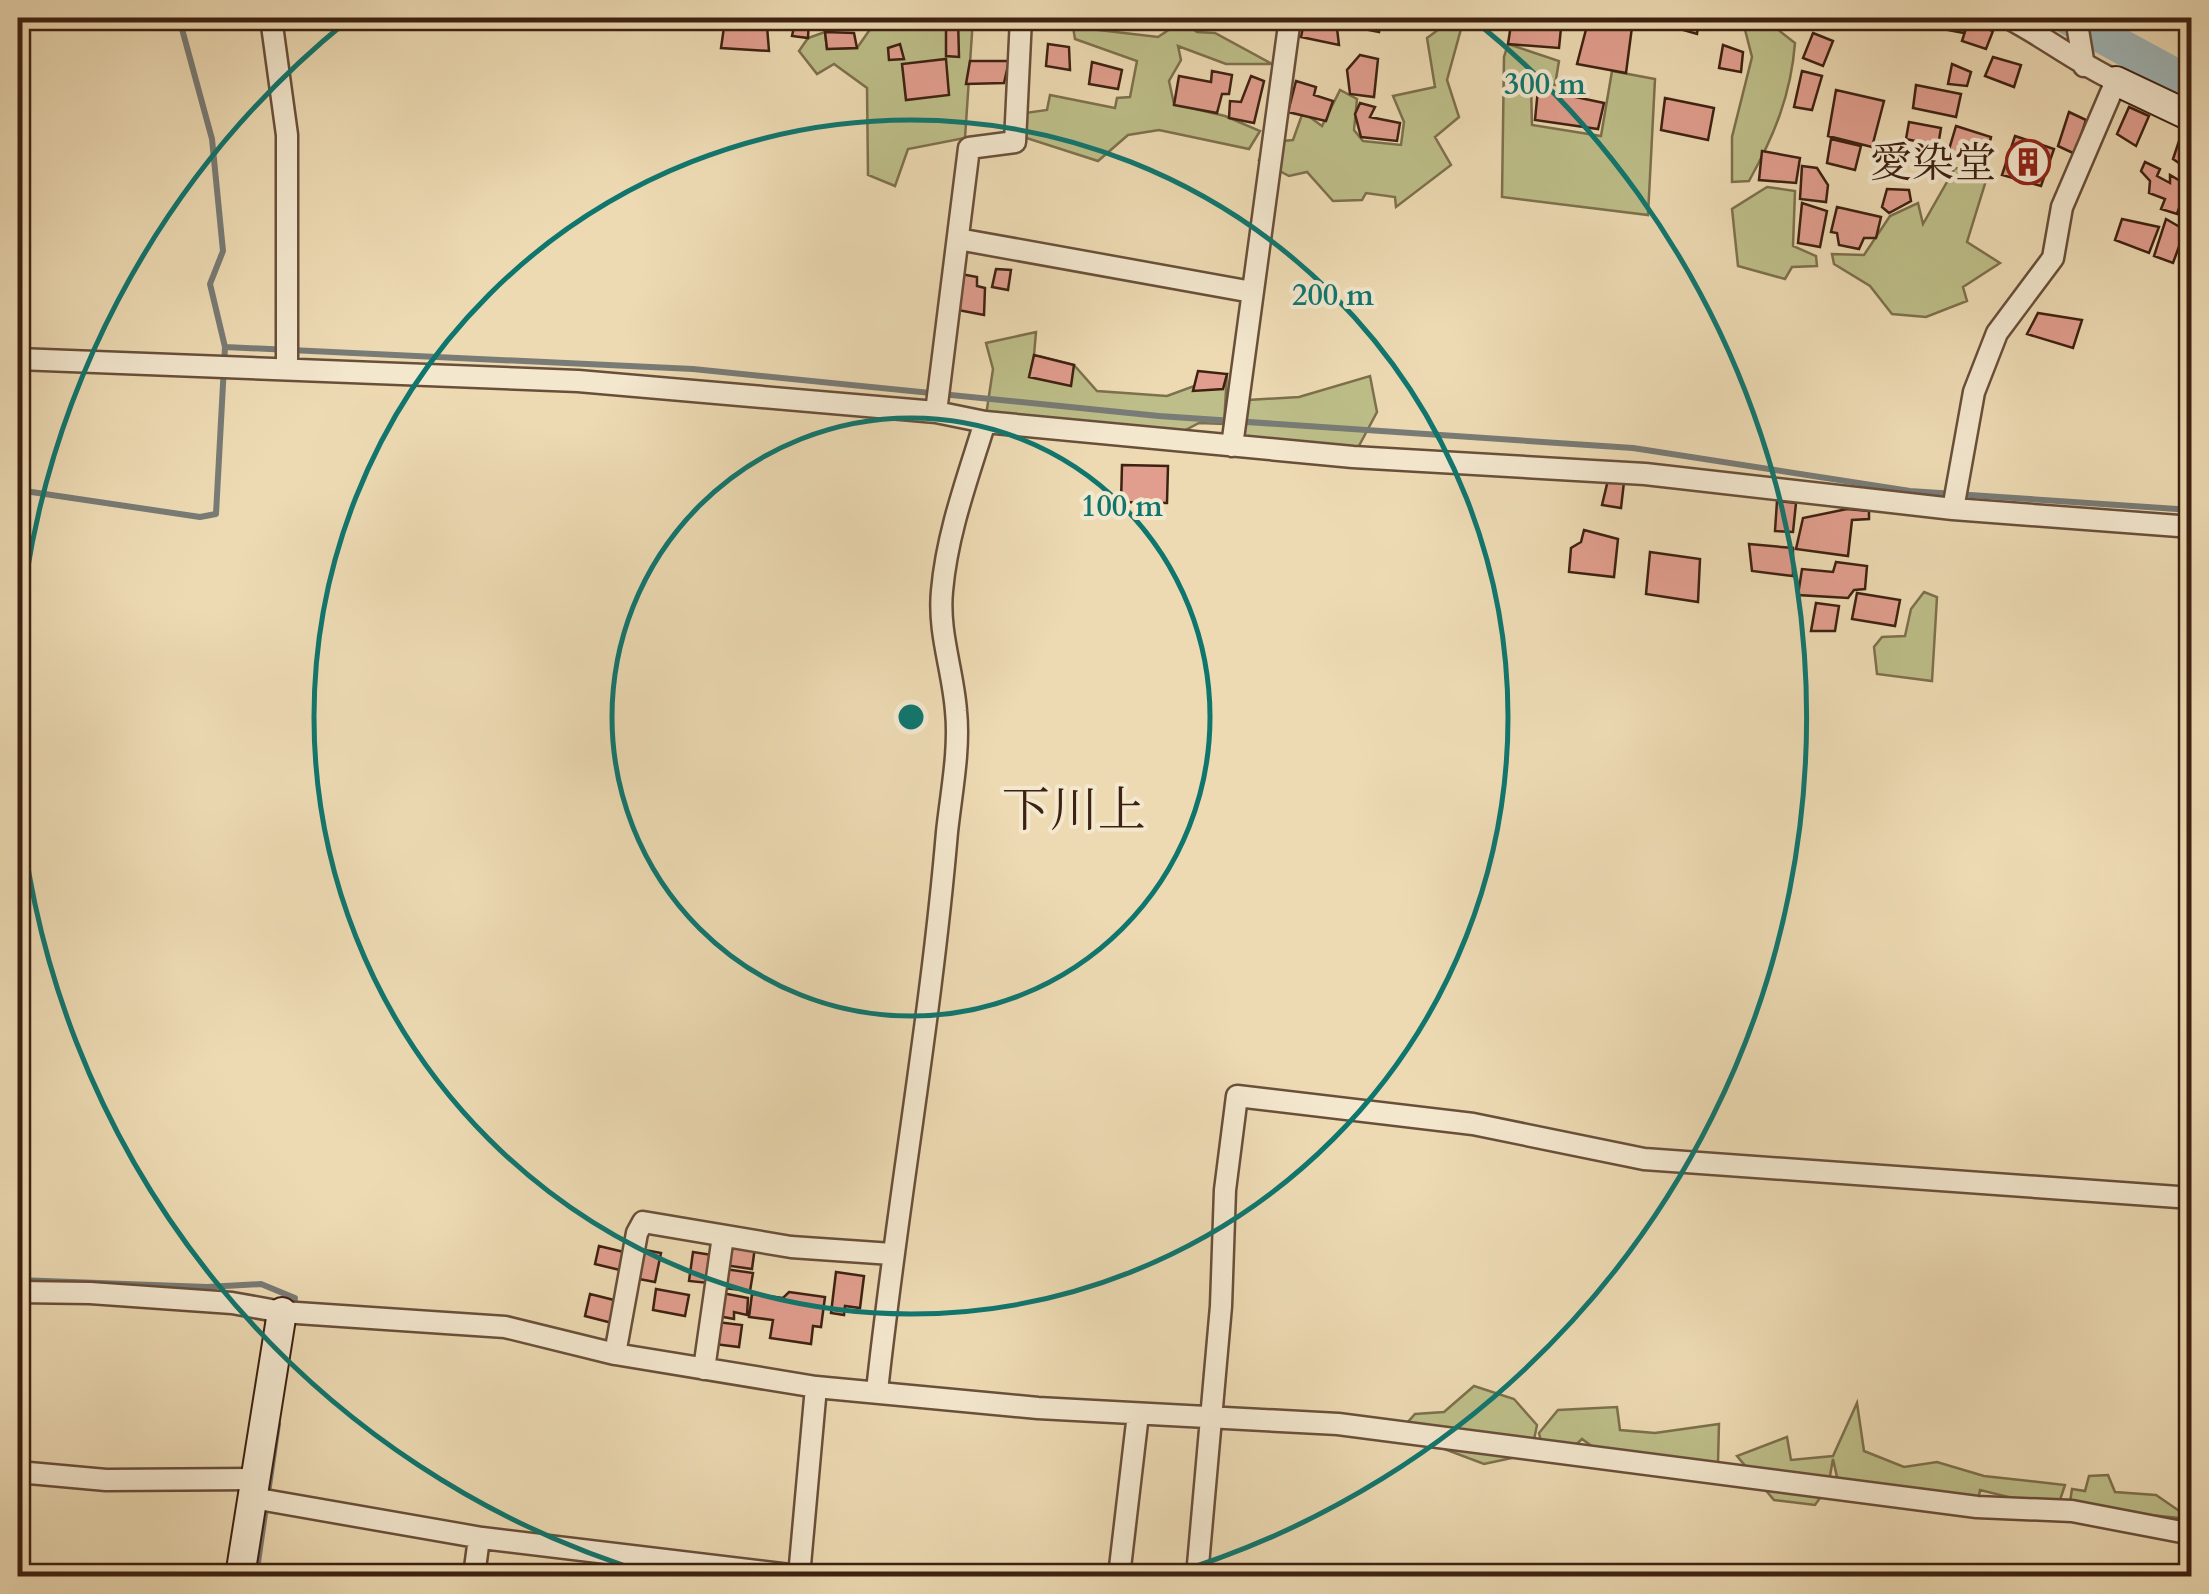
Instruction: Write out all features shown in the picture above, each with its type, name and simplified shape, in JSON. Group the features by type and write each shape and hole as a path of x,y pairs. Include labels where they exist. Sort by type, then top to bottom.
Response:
{"street":[{"path":"270,18 286,134 287,369"},
{"path":"936,412 969,148 1015,142 1021,18"},
{"path":"1232,446 1290,18"},
{"path":"2008,18 2051,39 2060,52 2084,65 2192,116"},
{"path":"2076,18 2084,65"},
{"path":"1953,509 1974,392 1997,332 2053,258 2062,207 2116,81"},
{"path":"958,238 1252,292"},
{"path":"18,359 578,381 936,412 985,422 1232,446 1645,474 1953,509 2192,526"},
{"path":"877,1391 892,1254 924,1051 957,712 942,641 941,594 948,544 985,422"},
{"path":"1197,1576 1225,1190 1237,1096 1473,1124 1644,1159 2192,1198"},
{"path":"615,1354 636,1233 643,1222 791,1247 892,1254"},
{"path":"704,1369 723,1236"},
{"path":"18,1292 232,1303 282,1312 504,1327 615,1354 816,1387 944,1401 1338,1424 1977,1507 2072,1512 2192,1534"},
{"path":"240,1576 282,1312"},
{"path":"18,1472 255,1488 480,1538 798,1576 816,1387"},
{"path":"1119,1576 1138,1414"},
{"path":"474,1576 480,1538"}],"green space":[{"path":"878,18 892,18 896,25 906,18 973,18 965,138 908,149 895,186 868,175 867,88 834,64 817,74 799,51 808,38 825,32 827,49 857,48"},
{"path":"1454,18 1464,18 1447,80 1459,117 1435,137 1451,165 1396,207 1395,197 1366,193 1362,200 1333,201 1307,172 1289,176 1259,160 1271,142 1293,140 1303,112 1322,126 1340,90 1357,99 1354,130 1363,141 1401,145 1404,122 1393,96 1435,87 1427,38"},
{"path":"1742,18 1763,18 1795,43 1785,98 1766,148 1749,181 1732,182 1732,137 1752,57"},
{"path":"1182,21 1197,32 1215,33 1272,64 1226,64 1178,46 1181,60 1169,81 1174,104 1225,116 1260,131 1249,149 1159,130 1128,135 1098,161 1020,136 1025,113 1047,110 1050,95 1115,108 1117,98 1130,97 1137,61 1075,39 1073,27 1158,37"},
{"path":"1508,44 1559,61 1555,85 1531,84 1532,125 1601,136 1612,71 1655,79 1648,215 1502,197 1504,57"},
{"path":"1955,168 1988,174 1967,242 2000,263 1963,287 1967,301 1926,317 1892,314 1870,286 1834,264 1832,254 1864,255 1890,216 1918,203 1923,224"},
{"path":"1767,187 1795,191 1793,246 1816,256 1817,266 1792,267 1785,279 1738,266 1732,209"},
{"path":"1036,332 1034,355 1074,365 1097,391 1167,396 1227,374 1224,424 1199,423 1176,435 985,422 993,369 986,343"},
{"path":"1370,376 1377,412 1353,457 1256,448 1238,427 1248,400 1299,397"},
{"path":"1924,592 1937,597 1932,681 1877,674 1874,647 1882,637 1905,636 1911,609"},
{"path":"1474,1386 1514,1399 1537,1425 1531,1454 1484,1464 1399,1432 1415,1414 1444,1412"},
{"path":"1857,1403 1864,1451 1904,1467 1937,1462 1984,1476 2065,1485 2057,1509 1980,1490 1977,1507 1854,1491 1837,1477 1833,1459 1828,1487 1815,1505 1774,1500 1737,1456 1787,1437 1791,1460 1833,1456"},
{"path":"1617,1407 1620,1430 1655,1433 1719,1424 1718,1463 1609,1459 1582,1439 1566,1454 1543,1450 1539,1433 1558,1410"},
{"path":"2108,1475 2115,1492 2156,1495 2191,1519 2095,1510 2070,1502 2072,1489 2085,1491 2089,1476"}],"building":[{"path":"796,18 809,18 808,38 792,36"},
{"path":"946,18 958,18 959,57 946,56"},
{"path":"1305,18 1336,20 1339,45 1301,37"},
{"path":"1341,18 1381,18 1379,32 1339,24"},
{"path":"1512,18 1562,18 1559,48 1508,44"},
{"path":"1589,18 1632,27 1626,73 1577,64"},
{"path":"1664,18 1699,18 1697,34 1662,24"},
{"path":"1951,18 1970,18 1964,33 1948,30"},
{"path":"725,20 767,26 769,51 721,48"},
{"path":"1968,22 1993,31 1986,49 1962,41"},
{"path":"825,32 854,33 857,48 827,49"},
{"path":"1813,33 1833,41 1823,66 1803,58"},
{"path":"900,44 904,59 889,60 888,48"},
{"path":"1048,44 1069,47 1070,70 1046,66"},
{"path":"1723,45 1743,52 1741,72 1719,68"},
{"path":"1360,55 1378,59 1374,97 1350,94 1347,70"},
{"path":"1993,57 2021,65 2014,87 1985,76"},
{"path":"946,59 949,95 906,100 902,64"},
{"path":"970,61 1009,61 1004,83 966,84"},
{"path":"1092,62 1122,70 1118,89 1089,84"},
{"path":"1952,64 1971,72 1967,86 1948,84"},
{"path":"1212,71 1232,75 1229,94 1222,94 1217,113 1174,105 1179,76 1211,82"},
{"path":"1802,71 1822,76 1812,110 1794,107"},
{"path":"1251,76 1264,81 1254,123 1229,118 1230,101 1241,102"},
{"path":"1296,81 1316,87 1314,95 1333,101 1326,121 1288,112"},
{"path":"1916,85 1961,94 1956,117 1913,108"},
{"path":"1538,89 1604,103 1598,129 1535,120"},
{"path":"1836,90 1884,101 1872,147 1828,136"},
{"path":"1665,98 1714,108 1708,140 1661,130"},
{"path":"1360,103 1375,107 1370,117 1400,123 1397,141 1361,137 1355,114"},
{"path":"2129,107 2149,116 2136,146 2117,134"},
{"path":"2069,112 2086,120 2075,154 2058,146"},
{"path":"1909,122 1941,128 1938,146 1906,139"},
{"path":"1956,126 1991,137 1985,163 1948,153"},
{"name":"愛染堂","path":"2015,136 2054,149 2041,186 2002,175"},
{"path":"2180,138 2190,143 2192,172 2173,159"},
{"path":"1831,139 1861,146 1855,170 1827,163"},
{"path":"1762,151 1800,158 1796,183 1759,180"},
{"path":"2145,162 2160,169 2157,176 2170,183 2170,175 2187,185 2177,214 2161,209 2165,199 2149,193 2150,181 2141,171"},
{"path":"1802,166 1817,168 1828,185 1826,202 1800,199"},
{"path":"1887,189 1909,190 1911,201 1889,213 1882,207"},
{"path":"1802,203 1827,211 1820,247 1798,243"},
{"path":"1837,207 1881,217 1876,238 1864,238 1859,249 1839,245 1837,233 1831,232"},
{"path":"2122,219 2159,227 2149,253 2115,240"},
{"path":"2166,219 2185,230 2173,263 2154,256"},
{"path":"996,269 1011,270 1008,290 992,287"},
{"path":"961,274 977,277 977,286 985,288 984,315 958,310"},
{"path":"2038,313 2082,320 2073,348 2027,334"},
{"path":"1034,355 1074,365 1071,386 1029,377"},
{"path":"1198,371 1227,374 1223,389 1193,391"},
{"path":"1122,465 1168,466 1167,503 1121,502"},
{"path":"1608,480 1624,482 1621,508 1602,505"},
{"path":"1777,501 1796,503 1793,532 1775,531"},
{"path":"1847,509 1869,511 1869,519 1852,520 1848,556 1796,549 1803,518"},
{"path":"1584,530 1618,539 1614,577 1569,572 1571,548 1581,542"},
{"path":"1749,544 1793,548 1793,576 1752,571"},
{"path":"1650,552 1700,559 1698,602 1646,594"},
{"path":"1836,562 1867,566 1865,589 1854,590 1848,598 1798,595 1802,569 1833,572"},
{"path":"1857,593 1900,600 1895,626 1852,619"},
{"path":"1816,603 1839,606 1835,631 1811,631"},
{"path":"727,1243 755,1247 752,1269 724,1265"},
{"path":"599,1246 628,1253 624,1271 595,1264"},
{"path":"645,1250 661,1253 655,1282 639,1279"},
{"path":"693,1252 712,1255 708,1283 689,1281"},
{"path":"725,1269 753,1273 750,1291 723,1288"},
{"path":"836,1272 864,1276 860,1308 845,1306 844,1315 831,1313"},
{"path":"656,1289 689,1295 685,1316 653,1310"},
{"path":"789,1292 825,1297 821,1327 813,1326 811,1344 770,1338 773,1320 749,1317 752,1294 783,1298"},
{"path":"722,1293 748,1298 747,1315 734,1312 734,1319 718,1316"},
{"path":"590,1294 618,1301 612,1323 585,1316"},
{"path":"717,1322 742,1325 739,1347 714,1344"}],"waterway":[{"path":"18,490 200,517 216,514 225,347 210,284 223,251 212,139 179,18"},
{"path":"2069,18 2192,85"},
{"path":"225,347 693,369 1159,416 1633,448 1910,491 2192,510"},
{"path":"18,1280 207,1287 261,1284 295,1298 293,1308"},
{"path":"256,1576 278,1424"}],"place":[{"name":"愛染堂","path":"2028,162"}],"district":[{"name":"下川上","path":"1074,809"}]}
